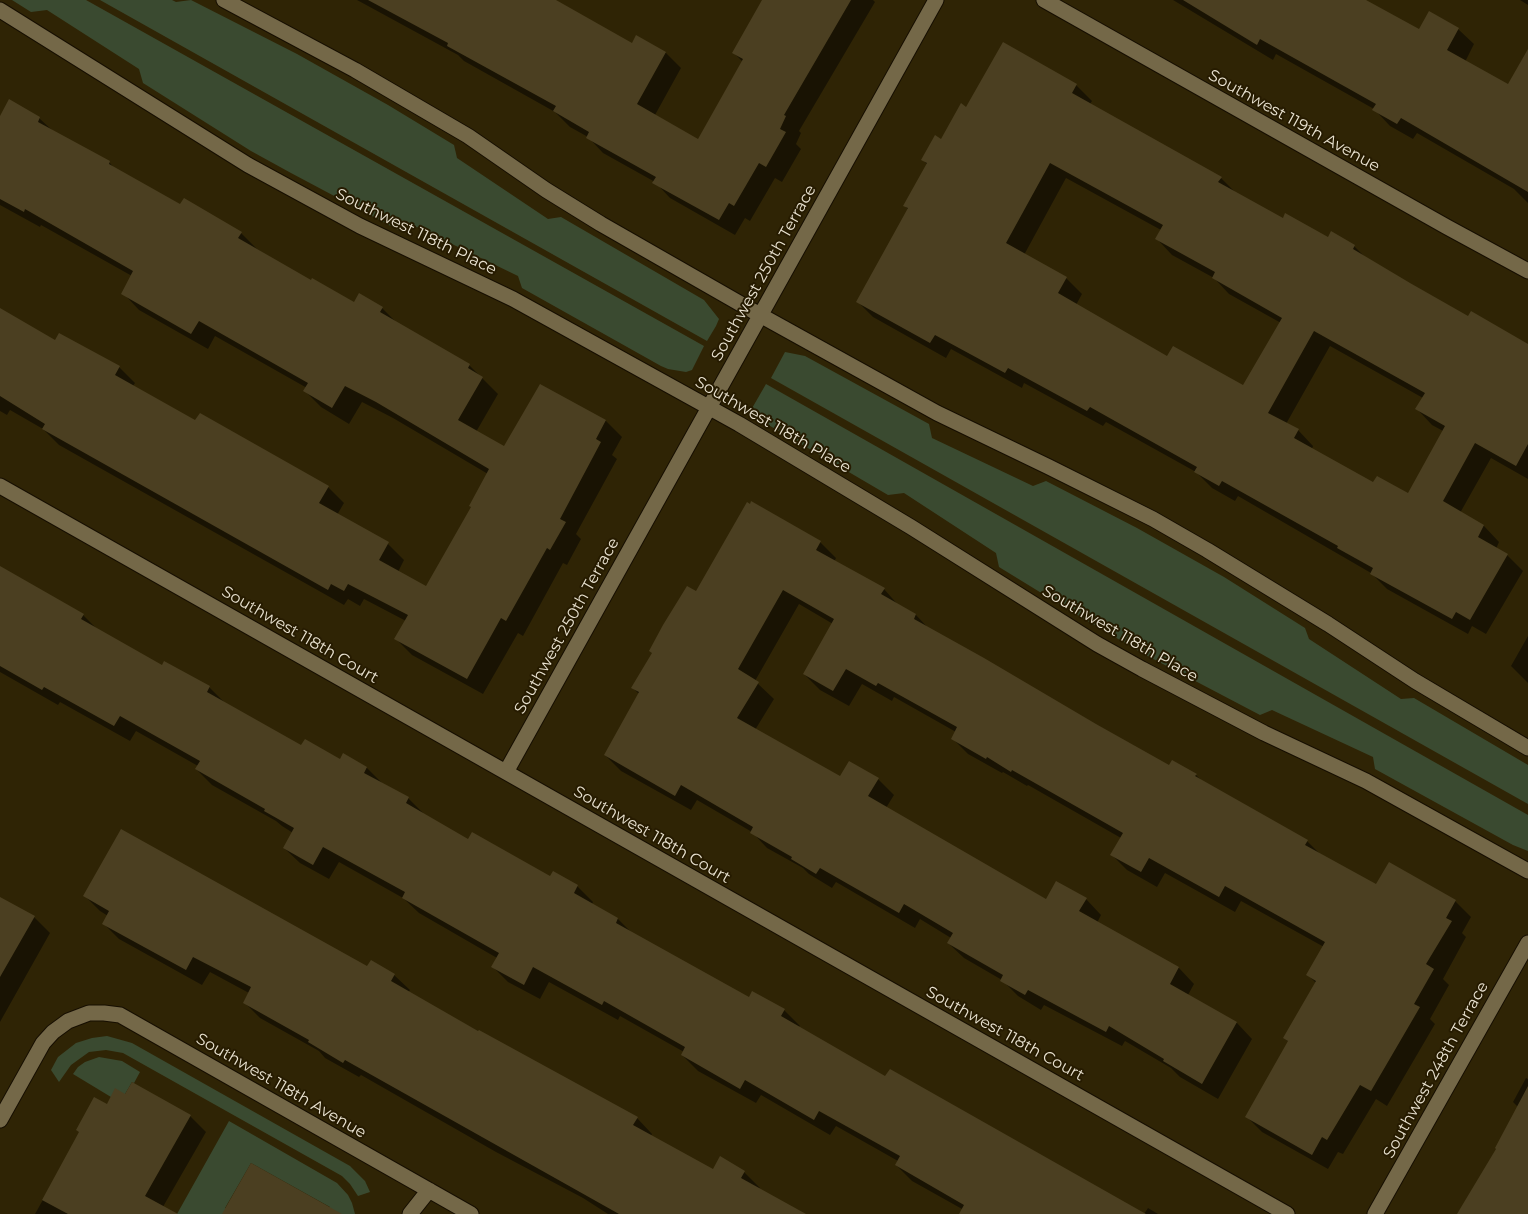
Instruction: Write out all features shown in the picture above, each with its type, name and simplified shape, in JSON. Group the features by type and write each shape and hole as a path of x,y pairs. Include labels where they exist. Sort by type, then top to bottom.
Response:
{"street":[{"path":"224,0 347,66 468,136 546,190 601,224 760,315 937,413 1049,466 1161,523 1243,570 1415,681 1528,748"},
{"name":"Southwest 250th Terrace","path":"506,772 936,0"},
{"name":"Southwest 119th Avenue","path":"1044,0 1528,271"},
{"name":"Southwest 118th Place","path":"0,10 248,165 360,226 513,299 710,407 912,527 1097,644 1247,725 1366,781 1528,871"},
{"name":"Southwest 118th Court","path":"0,486 1287,1214"},
{"name":"Southwest 248th Terrace","path":"1375,1214 1528,943"},
{"name":"Southwest 118th Avenue","path":"0,1120 44,1043 53,1032 68,1021 89,1014 104,1012 127,1018 471,1214"},
{"path":"410,1214 429,1190"}],"green space":[{"path":"12,0 86,0 704,346 692,370 686,372 661,366 522,288 518,276 417,227 402,232 291,173 251,151 143,83 139,69 47,10 31,12"},
{"path":"100,0 172,0 176,2 191,0 297,54 388,105 454,145 457,158 548,219 561,217 704,300 719,319 716,326 707,341"},
{"path":"785,352 805,356 929,424 932,438 1033,486 1046,481 1137,528 1224,577 1305,628 1309,639 1401,699 1414,698 1528,765 1528,804 771,378"},
{"path":"766,384 1528,815 1528,851 1513,845 1375,769 1373,757 1272,710 1260,715 1142,653 1074,613 999,567 996,553 904,493 888,495 760,420 751,410"},
{"path":"107,1036 132,1043 350,1166 365,1181 370,1192 358,1196 342,1176 123,1053 106,1050 89,1052 71,1065 59,1082 51,1070 58,1057 76,1043"},
{"path":"99,1057 122,1061 140,1072 125,1094 111,1097 73,1074 85,1062"},
{"path":"229,1121 337,1183 348,1195 355,1214 327,1214 330,1207 251,1163 225,1208 234,1214 177,1214"}],"building":[{"path":"368,0 556,0 632,43 636,35 666,52 637,104 698,139 743,59 732,53 762,0 851,0 784,115 786,116 780,129 786,132 766,167 759,163 734,206 729,203 719,220 652,183 656,177 586,138 589,132 553,111 556,106 447,46 448,43"},
{"path":"1183,0 1366,0 1419,29 1429,11 1459,28 1447,50 1508,84 1528,49 1528,192 1401,118 1397,124 1372,110 1376,104 1260,39 1257,45"},
{"path":"1003,42 1077,84 1072,93 1222,177 1218,182 1283,218 1285,213 1328,237 1331,231 1355,245 1353,249 1410,283 1468,316 1471,311 1528,344 1528,444 1516,466 1475,443 1443,501 1484,525 1478,537 1508,554 1470,620 1456,612 1452,619 1370,574 1373,568 1337,548 1338,546 1222,481 1219,486 1194,472 1197,467 1090,407 1087,411 1008,368 1005,373 935,335 930,343 856,302 908,208 903,206 927,163 921,160 935,135 941,139 961,103 966,107","holes":["1050,163 1163,225 1155,239 1215,272 1212,278 1282,318 1243,385 1173,346 1167,356 1058,293 1067,277 1006,243","1314,331 1425,393 1415,409 1445,426 1408,493 1377,476 1373,482 1294,438 1299,429 1268,413"]},
{"path":"9,99 40,117 38,122 110,161 109,164 180,204 184,198 242,232 238,238 311,280 312,278 354,302 359,293 383,307 380,312 470,364 468,368 483,377 458,420 504,446 540,384 606,420 596,439 601,442 560,519 566,522 550,550 547,548 506,621 501,618 467,679 394,639 408,615 348,584 344,591 331,584 328,590 42,429 45,424 0,396 0,308 55,340 59,333 120,366 115,375 195,420 200,413 329,486 319,503 389,542 379,560 426,586 471,507 469,506 489,469 376,402 345,386 332,408 303,391 308,383 199,321 191,334 121,294 133,271 25,209 24,212 0,199 0,116"},
{"path":"751,501 821,541 816,550 885,588 881,594 916,614 914,619 1169,765 1172,760 1197,774 1195,776 1308,840 1305,845 1376,884 1389,862 1456,900 1446,918 1452,921 1426,964 1434,969 1414,1004 1420,1007 1371,1091 1360,1085 1327,1140 1322,1137 1312,1155 1245,1117 1288,1041 1283,1038 1316,981 1306,975 1325,942 1225,886 1219,897 1149,858 1141,872 1110,855 1123,833 1012,770 1011,772 987,757 986,759 951,739 957,727 878,683 876,686 846,669 833,691 803,674 834,619 783,590 738,669 759,682 737,718 840,776 849,761 879,778 868,796 1046,899 1056,881 1087,898 1079,911 1179,967 1170,984 1237,1022 1202,1084 1109,1026 1106,1032 1028,990 1025,995 1000,981 1003,975 947,943 953,933 904,904 899,913 820,868 816,874 791,859 792,857 750,833 753,827 681,785 675,796 604,755 639,692 631,688 652,653 649,651 663,625 687,586 696,591 747,502 750,504"},
{"path":"0,566 84,614 81,619 162,665 164,661 210,686 207,692 301,745 305,739 340,759 343,753 367,767 364,773 409,797 406,803 468,839 472,832 550,876 553,871 578,885 574,893 618,918 616,923 749,997 752,991 785,1009 781,1016 885,1076 890,1069 1146,1214 959,1214 964,1205 895,1165 900,1156 819,1111 814,1120 745,1080 740,1089 681,1055 685,1047 604,1001 602,1005 533,967 524,985 491,967 499,953 402,898 405,892 323,847 313,865 283,848 294,828 195,769 200,761 120,716 114,726 44,687 42,690 0,666"},
{"path":"121,829 367,966 371,960 395,974 391,981 478,1031 638,1117 633,1125 713,1169 720,1156 745,1171 741,1178 806,1214 619,1214 345,1060 343,1063 308,1042 309,1040 243,1003 251,987 193,957 186,970 102,924 109,911 83,896"},
{"path":"0,897 35,916 0,977"},
{"path":"132,1082 191,1115 145,1196 178,1214 68,1214 42,1200 79,1132 76,1130 94,1097 107,1104 115,1088 125,1094"},
{"path":"1528,1086 1528,1214 1457,1214 1496,1149"},
{"path":"251,1163 342,1214 222,1214"}]}
